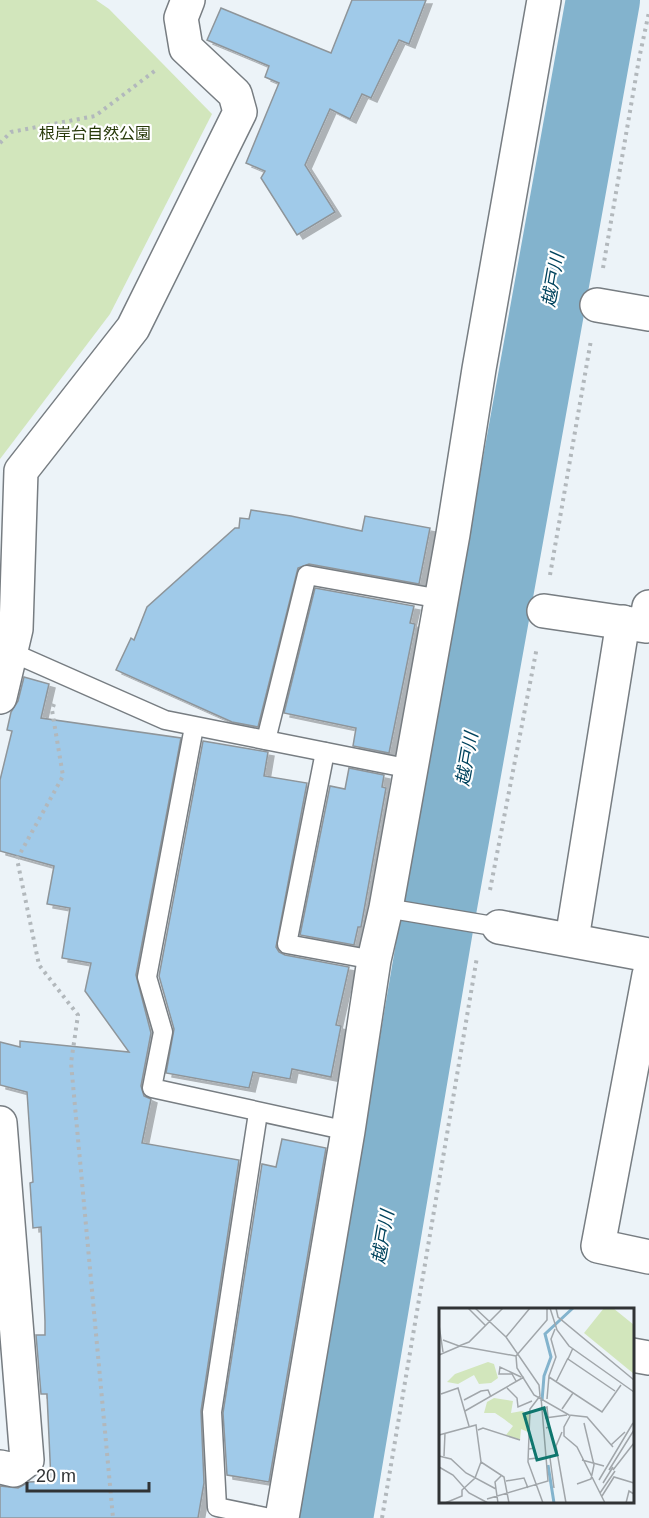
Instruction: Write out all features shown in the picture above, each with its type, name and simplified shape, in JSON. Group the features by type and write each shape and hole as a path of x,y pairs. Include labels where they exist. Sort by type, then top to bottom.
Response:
{"street":[{"path":"0,697 16,629 21,471 133,328 240,112 235,94 186,48 181,18 188,0"},
{"path":"282,1518 348,1131 374,960 393,909 411,769 544,0"},
{"path":"597,305 649,314"},
{"path":"544,611 642,621 572,939"},
{"path":"484,925 572,939 649,955"},
{"path":"649,975 598,1246 649,1257"},
{"path":"0,1123 27,1460 14,1470 0,1467"},
{"path":"634,1355 649,1358"}],"lane":[{"path":"266,740 308,575 441,599"},
{"path":"11,652 165,720 411,769"},
{"path":"194,727 147,976 163,1032 152,1088 348,1131"},
{"path":"325,752 287,944 374,960"},
{"path":"393,909 484,925"},
{"path":"258,1113 212,1412 217,1507 270,1518"}],"path":[{"path":"0,142 11,132 95,116 186,48"},
{"path":"382,1518 484,925 544,611"},
{"path":"62,675 52,710 63,776 17,860 39,965 78,1015 71,1063 113,1518"}],"green space":[{"name":"根岸台自然公園","path":"0,0 96,0 109,9 212,114 110,314 0,459"}],"building":[{"path":"352,0 426,0 409,44 399,40 371,98 362,94 350,119 330,109 305,165 335,212 297,235 261,178 265,171 246,163 279,83 265,77 269,66 207,40 221,8 331,53"},
{"path":"251,510 362,531 365,516 430,528 419,584 309,564 298,568 258,727 232,722 116,670 131,638 134,640 147,607 235,528 239,528 240,518 249,519"},
{"path":"315,588 414,606 410,623 415,624 389,753 353,746 356,728 284,713"},
{"path":"24,677 49,684 41,718 181,738 136,975 151,1033 141,1086 144,1096 151,1099 142,1143 239,1160 201,1411 204,1483 198,1518 0,1518 0,1486 18,1488 29,1482 51,1481 47,1394 41,1394 36,1335 45,1335 45,1321 41,1227 33,1228 30,1183 33,1182 27,1092 0,1085 0,1042 20,1047 20,1041 129,1052 85,991 91,963 62,958 70,908 47,904 54,866 0,851 0,780 12,731 7,730 11,712 18,701"},
{"path":"203,741 268,752 264,776 307,783 276,947 285,955 349,967 336,1025 341,1026 331,1077 292,1069 290,1079 253,1072 249,1088 166,1073 174,1029 159,976"},
{"path":"349,768 384,775 382,787 386,788 361,927 358,927 354,945 300,935 330,786 345,789"},
{"path":"282,1139 326,1148 269,1482 227,1475 223,1413 262,1164 276,1167"}],"waterway":[{"name":"越戸川","path":"336,1518 436,928 603,0"}]}
